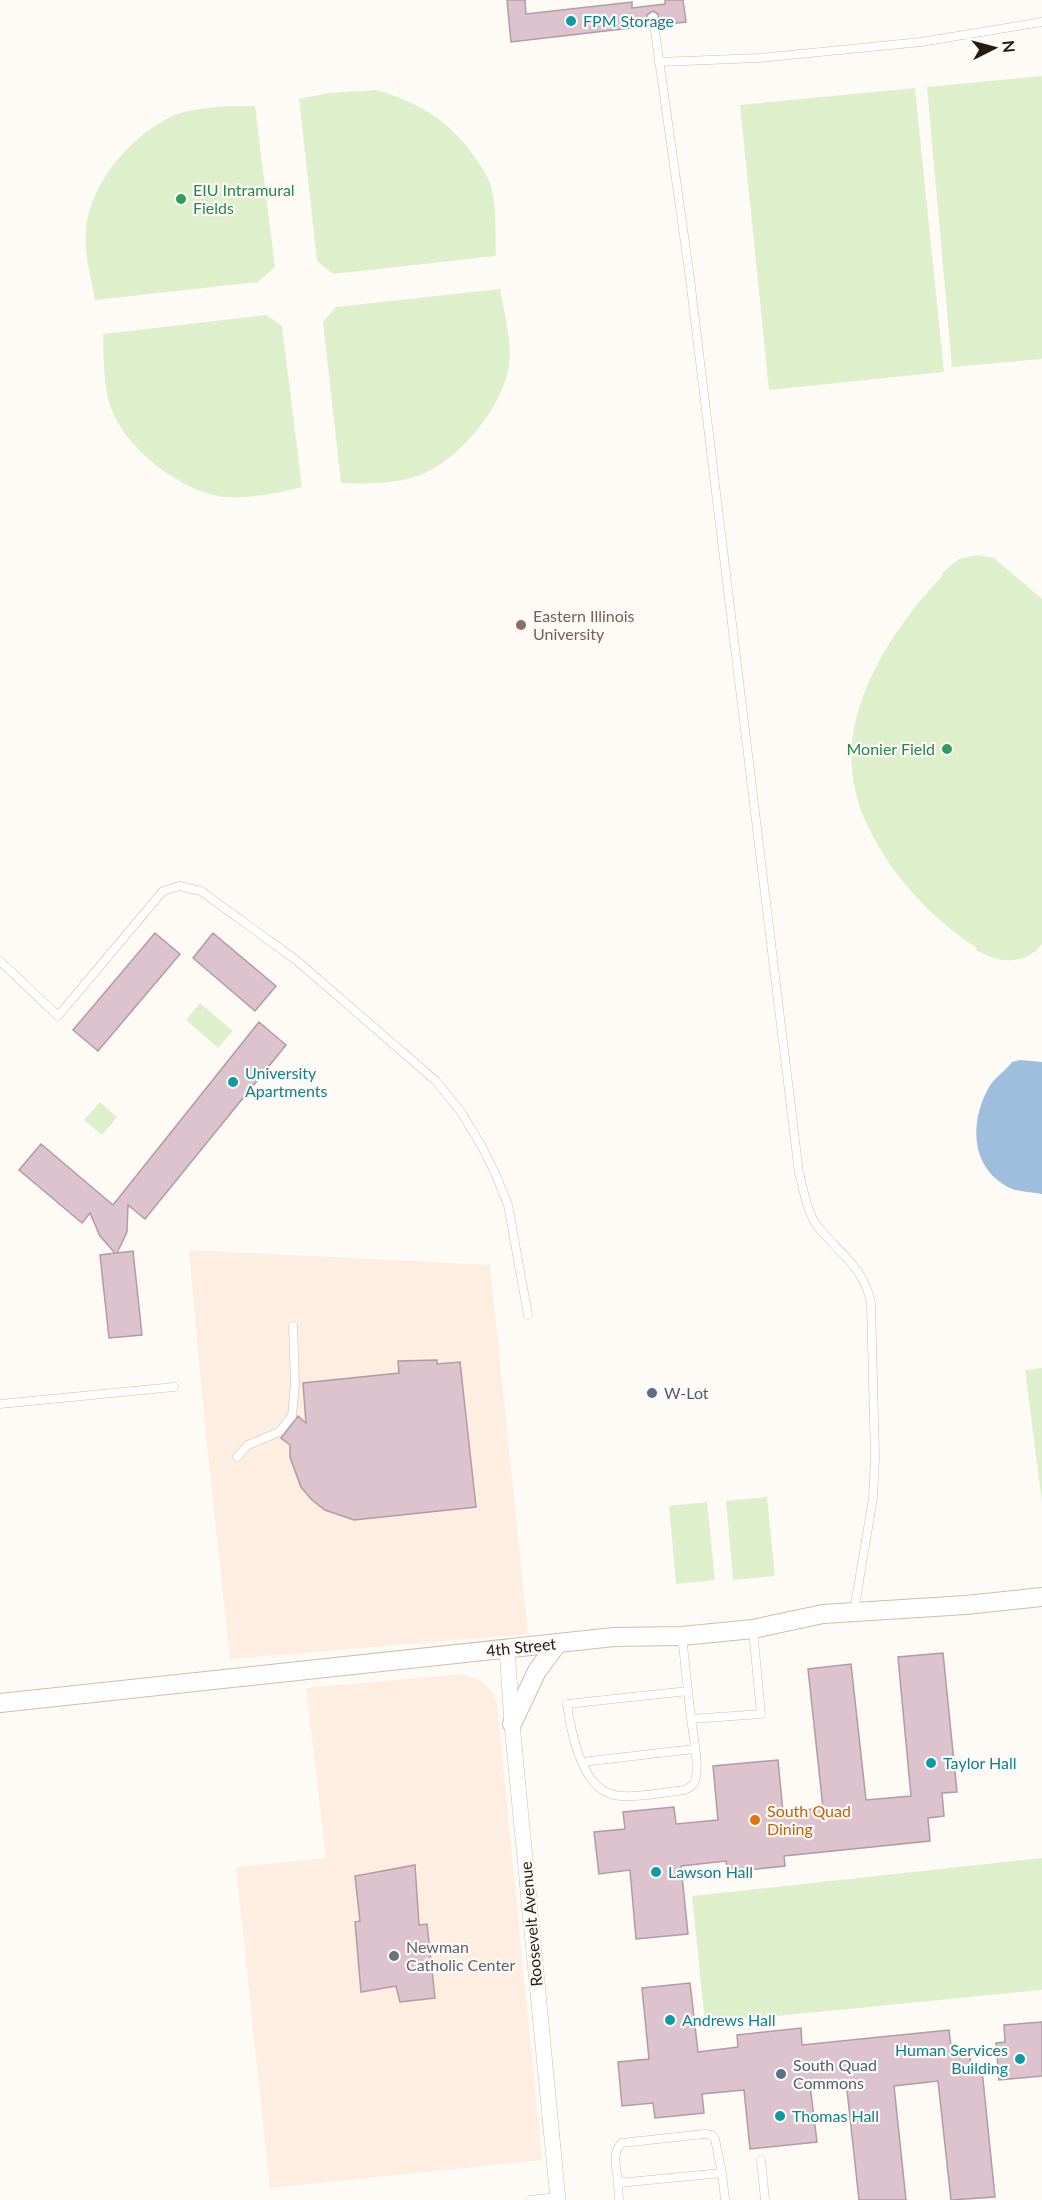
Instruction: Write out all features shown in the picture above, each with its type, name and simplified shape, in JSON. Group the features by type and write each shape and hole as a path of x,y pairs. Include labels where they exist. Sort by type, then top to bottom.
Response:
{"street":[{"name":"4th Street","path":"0,1703 614,1637 682,1636 753,1629 823,1614 966,1605 1042,1597"},
{"path":"512,1724 530,1684 558,1643"},
{"name":"Roosevelt Avenue","path":"507,1648 512,1724 558,2199"}],"lane":[{"path":"653,17 691,283 800,1173 809,1210 817,1226 855,1267 868,1289 870,1304 875,1457 873,1498 854,1611"},
{"path":"659,62 759,57 910,43 1042,22"},
{"path":"0,961 58,1016 163,891 179,886 201,891 296,960 436,1081 460,1112 495,1173 508,1205 528,1315"},
{"path":"237,1457 248,1445 279,1432 292,1416 295,1383 293,1326"},
{"path":"0,1404 174,1387"},
{"path":"691,1719 761,1714 753,1629"},
{"path":"682,1636 688,1691 691,1719 694,1749 696,1780 691,1788 685,1790 616,1796 597,1787 582,1762 571,1731 567,1704 688,1691"},
{"path":"582,1762 694,1749"},
{"path":"619,2200 616,2153 619,2146 704,2134 712,2135 715,2139 725,2200"},
{"path":"762,2160 765,2200"},
{"path":"618,2183 722,2173"},
{"path":"530,2200 558,2199"}],"shaded area":[{"path":"189,1250 490,1265 528,1634 230,1659"},
{"path":"463,1674 481,1681 492,1692 497,1705 542,2160 270,2188 236,1867 326,1858 306,1688"}],"green space":[{"path":"1042,76 1042,359 952,367 927,87"},
{"path":"915,88 944,372 769,390 740,105"},
{"name":"EIU Intramural Fields","path":"376,90 418,106 442,122 464,143 484,170 493,195 496,256 333,274 317,261 299,99 328,93"},
{"name":"EIU Intramural Fields","path":"225,106 255,106 275,267 258,282 95,300 87,257 86,231 95,195 104,178 129,147 159,123 187,111"},
{"path":"500,289 508,331 510,357 501,392 479,428 450,457 418,476 390,482 341,483 323,322 336,307"},
{"path":"266,315 282,326 302,487 244,497 225,497 208,493 190,486 155,464 126,435 116,419 107,394 103,334"},
{"name":"Monier Field","path":"978,555 994,558 1042,599 1042,944 1027,956 1011,960 993,958 976,950 977,948 942,922 912,892 894,870 874,838 858,802 853,778 852,750 856,722 864,695 890,642 943,575 942,573 959,559"},
{"path":"200,1003 233,1031 218,1048 186,1020"},
{"path":"100,1102 117,1117 102,1135 84,1120"},
{"path":"1042,1368 1042,1503 1025,1370"},
{"path":"767,1497 775,1576 733,1580 726,1501"},
{"path":"707,1502 715,1580 676,1584 669,1506"},
{"path":"1042,1858 1042,1990 705,2023 692,1896"}],"water":[{"path":"1020,1060 1042,1062 1042,1194 1010,1188 997,1180 987,1169 977,1144 978,1117 988,1089 1012,1062"}],"building":[{"name":"FPM Storage","path":"507,0 525,0 526,14 632,2 632,8 665,4 665,0 683,0 686,22 660,25 658,14 653,11 647,15 648,26 511,42"},
{"path":"155,933 180,954 98,1051 73,1030"},
{"path":"213,933 276,986 255,1011 193,958"},
{"path":"259,1022 286,1045 145,1219 128,1205 127,1232 117,1253 133,1251 142,1335 109,1338 100,1255 115,1253 100,1236 90,1213 82,1223 19,1170 41,1144 113,1205"},
{"path":"437,1360 437,1364 460,1362 476,1507 354,1520 325,1510 312,1500 301,1487 290,1457 290,1445 281,1438 298,1416 306,1423 303,1383 399,1373 398,1361"},
{"name":"Taylor Hall","path":"943,1653 957,1792 942,1793 944,1816 928,1818 930,1841 784,1856 785,1866 728,1872 726,1861 681,1866 688,1934 636,1939 630,1870 599,1874 594,1832 625,1829 623,1812 674,1807 676,1824 718,1820 713,1766 778,1760 783,1812 823,1808 808,1669 851,1664 866,1800 911,1796 898,1657"},
{"name":"Newman Catholic Center","path":"415,1865 419,1925 427,1924 435,1998 400,2002 396,1986 361,1992 355,1922 360,1921 355,1876"},
{"name":"Thomas Hall","path":"690,1983 698,2052 738,2047 737,2035 801,2028 802,2045 949,2030 952,2054 970,2053 971,2071 982,2070 995,2197 951,2200 938,2081 894,2086 906,2200 859,2200 846,2081 810,2085 817,2142 750,2149 744,2090 702,2094 704,2113 655,2118 653,2103 622,2106 618,2062 649,2059 642,1988"},
{"name":"Human Services Building","path":"1042,2022 1042,2076 999,2080 996,2043 1005,2042 1004,2025"}],"place":[{"name":"FPM Storage","path":"571,21"},
{"name":"EIU Intramural Fields","path":"181,199"},
{"name":"Eastern Illinois University","path":"521,625"},
{"name":"Monier Field","path":"947,749"},
{"name":"University Apartments","path":"233,1082"},
{"name":"W-Lot","path":"652,1393"},
{"name":"Taylor Hall","path":"931,1763"},
{"name":"South Quad Dining","path":"755,1820"},
{"name":"Lawson Hall","path":"656,1872"},
{"name":"Newman Catholic Center","path":"394,1956"},
{"name":"Andrews Hall","path":"670,2020"},
{"name":"Human Services Building","path":"1020,2059"},
{"name":"South Quad Commons","path":"781,2074"},
{"name":"Thomas Hall","path":"780,2116"}]}
